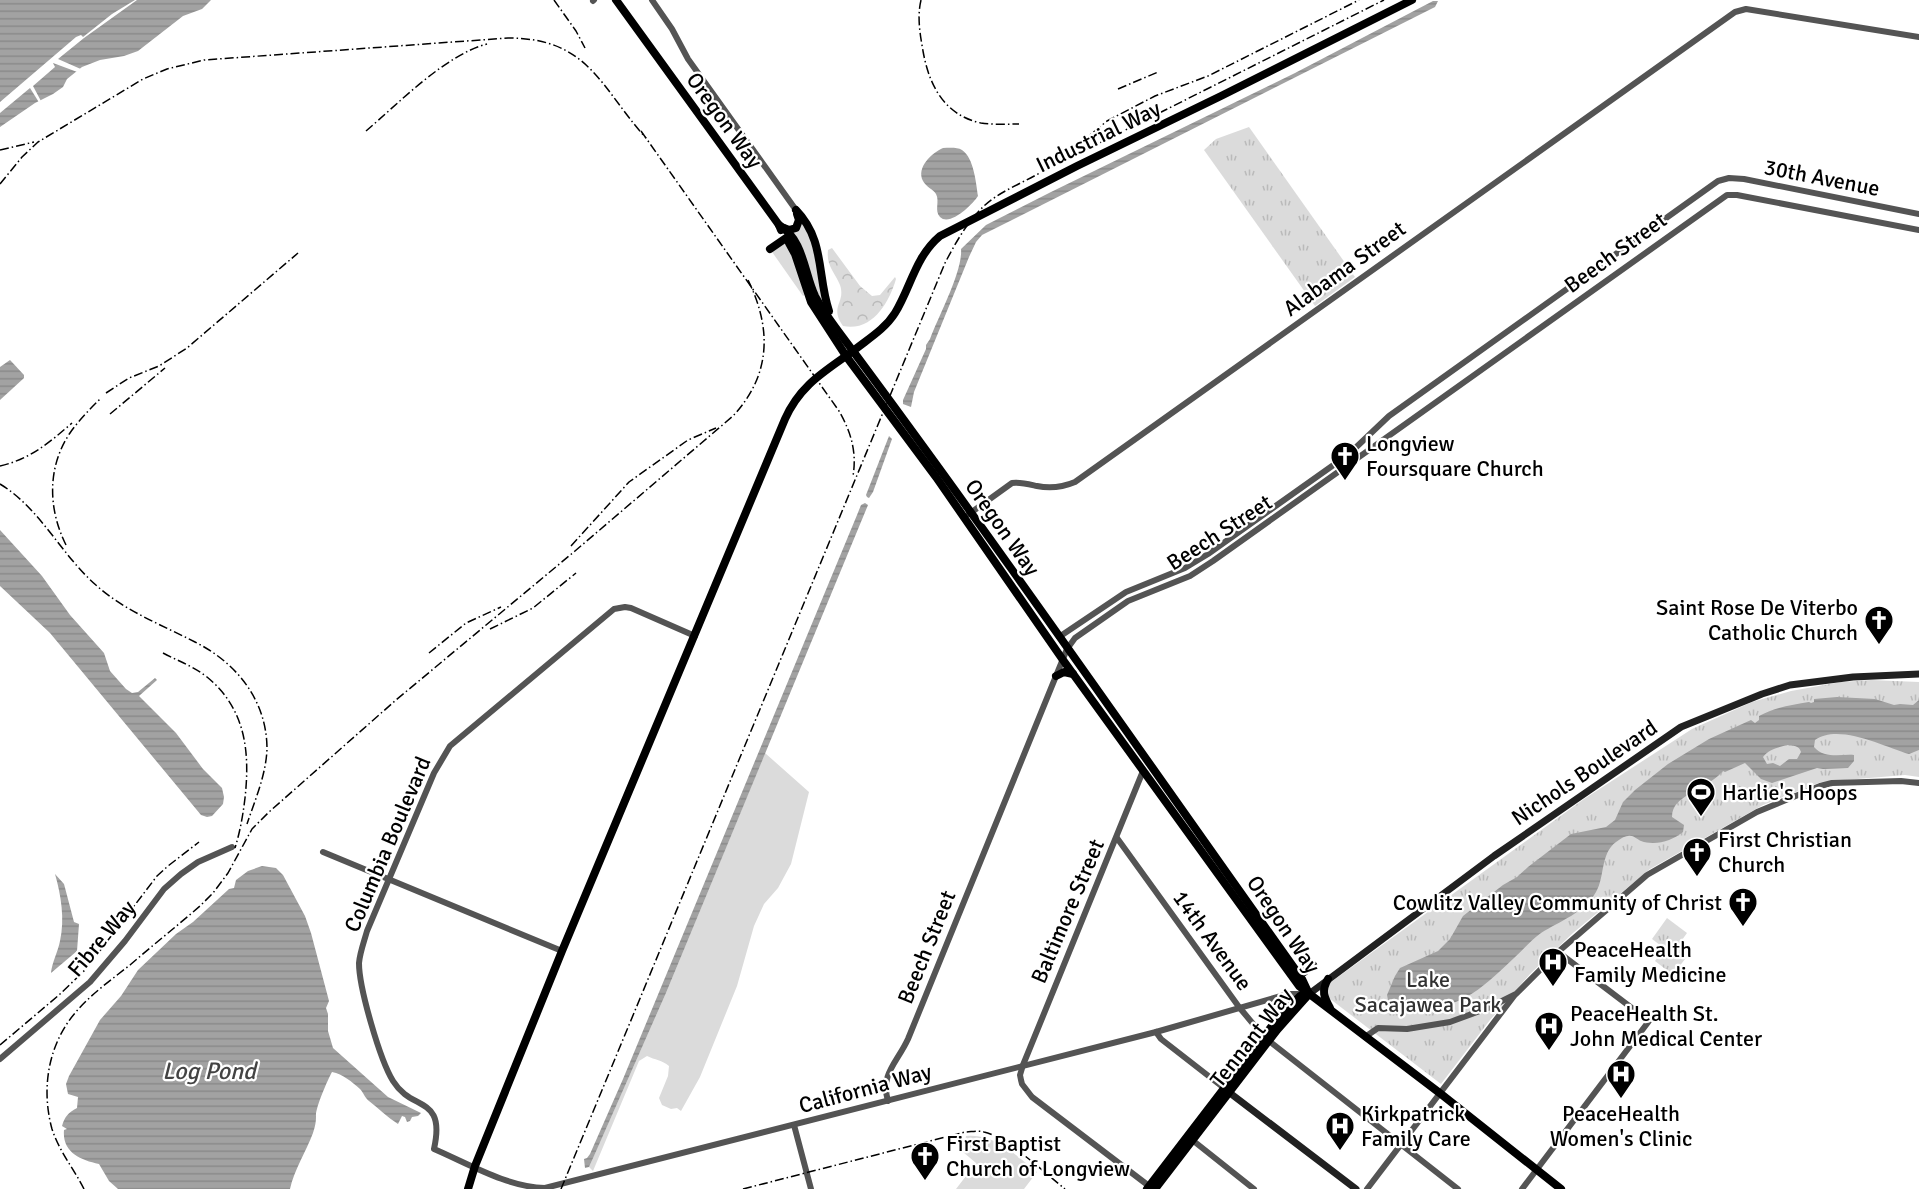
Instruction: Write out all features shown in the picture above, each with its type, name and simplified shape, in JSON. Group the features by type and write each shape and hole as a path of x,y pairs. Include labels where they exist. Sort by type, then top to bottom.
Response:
{"main road":[{"name":"Oregon Way","path":"616,0 799,249 805,261 814,294 833,322 849,353 963,518 1282,964 1299,986 1309,994"},
{"name":"Industrial Way","path":"468,1189 475,1166 562,951 790,407 809,383 881,329 893,315 919,261 930,245 940,236 1412,0"},
{"path":"782,226 791,230 798,226 800,220 796,210"},
{"path":"796,210 815,239 820,258 823,292 833,322"},
{"name":"Oregon Way","path":"782,226 795,254 811,302 971,513 1296,971 1309,994"},
{"path":"770,249 786,238"},
{"path":"1063,660 1074,666 1081,675 1087,676"},
{"path":"1056,676 1064,672 1073,674"},
{"name":"Nichols Boulevard","path":"1309,994 1494,855 1681,728 1762,694 1790,686 1853,676 1919,675"},
{"path":"1296,971 1304,972 1313,965"},
{"path":"1328,980 1323,987 1323,995 1332,1012"},
{"path":"1309,994 1561,1189"},
{"name":"Tennant Way","path":"1150,1188 1287,1009 1300,996 1309,994"},
{"path":"1227,1090 1356,1189"}],"street":[{"path":"652,0 672,29 688,59 796,210"},
{"name":"Alabama Street","path":"963,518 1012,483 1020,482 1047,488 1066,486 1076,482 1735,12 1746,9 1919,37"},
{"name":"30th Avenue","path":"1718,181 1729,178 1744,179 1919,214"},
{"name":"Beech Street","path":"1059,637 1126,592 1185,568 1208,554 1348,454 1389,416 1718,181"},
{"name":"30th Avenue","path":"1727,195 1919,230"},
{"name":"Beech Street","path":"888,1101 885,1085 887,1077 908,1040 1067,649 1075,638 1128,601 1190,576 1213,561 1727,195"},
{"name":"Columbia Boulevard","path":"434,1149 437,1134 436,1120 430,1110 395,1084 378,1047 361,982 359,964 360,952 367,931 434,773 450,746 608,613 618,608 631,608 695,636"},
{"path":"1067,649 1068,641 1076,625"},
{"name":"Baltimore Street","path":"1023,1065 1143,771"},
{"path":"1367,1189 1516,994 1558,952 1647,875 1757,812 1820,786 1832,783 1900,781 1919,783"},
{"name":"14th Avenue","path":"1117,838 1239,1007 1266,1039 1458,1189"},
{"name":"Fibre Way","path":"0,1059 90,982 125,941 164,889 198,862 232,848"},
{"path":"323,852 562,951"},
{"path":"1522,1189 1649,1021 1558,952"},
{"name":"California Way","path":"434,1149 522,1185 546,1188 1156,1032 1288,994 1309,994"},
{"path":"1365,1037 1378,1028 1407,1029 1450,1022 1488,1008 1516,994"},
{"path":"1156,1032 1161,1040 1227,1090"},
{"path":"1023,1065 1020,1075 1022,1084 1032,1097 1150,1188"},
{"path":"794,1125 811,1189"},
{"path":"1190,1138 1254,1189"}],"green space":[{"path":"1249,127 1355,277 1315,306 1204,150 1216,139"},
{"path":"799,220 808,226 823,292 833,322 819,302 789,230"},
{"path":"786,238 807,293 803,296 770,249"},
{"path":"832,248 860,286 872,296 880,295 895,277 896,279 884,306 878,314 863,325 843,326 839,319 837,309 841,296 840,285 828,256 828,250"},
{"name":"Lake Sacajawea Park","path":"1871,680 1919,682 1919,777 1905,775 1821,782 1763,805 1650,869 1573,933 1530,974 1490,1020 1441,1084 1325,995 1327,985 1584,799 1692,729 1752,702 1791,691 1841,682"},
{"path":"765,753 809,792 791,864 778,888 764,904 754,926 737,986 700,1077 681,1111 662,1105 659,1098 668,1076 669,1066 647,1056 639,1061 593,1171 589,1167 666,993"},
{"path":"1667,918 1687,933 1677,947 1688,955 1673,975 1655,961 1664,948 1652,939"},
{"path":"966,1136 986,1138 1004,1146 1037,1172 1024,1189 956,1189 976,1163 963,1152"}],"water":[{"path":"0,0 211,0 202,9 183,16 138,51 82,67 67,79 63,87 0,127"},
{"path":"1433,1 1438,1 1435,7 982,235 969,257 914,392 911,407 903,404 954,281 961,258 961,249 986,225 1295,73"},
{"path":"943,148 958,148 966,154 974,171 978,196 966,209 949,219 938,215 936,194 924,183 921,176 926,161"},
{"path":"10,360 24,375 24,378 0,400 0,367"},
{"path":"889,436 892,439 869,498 866,495"},
{"path":"865,503 868,505 666,993 589,1167 585,1168 584,1159 590,1154 623,1079 861,505"},
{"path":"0,530 42,576 70,615 104,653 110,671 126,689 132,693 138,692 155,678 157,680 139,696 176,733 203,769 222,788 223,804 212,816 201,815 50,633 0,586"},
{"path":"1837,697 1875,699 1894,705 1913,705 1919,700 1919,750 1909,754 1848,735 1825,735 1815,740 1814,747 1828,755 1854,755 1854,761 1848,768 1817,768 1772,783 1761,779 1745,763 1723,771 1699,789 1695,787 1690,790 1689,794 1675,806 1672,817 1684,825 1683,832 1674,838 1658,843 1641,841 1630,836 1616,842 1607,853 1599,886 1585,906 1537,936 1473,993 1447,1005 1414,1008 1389,1005 1387,995 1400,968 1438,951 1450,939 1463,916 1571,834 1606,827 1615,820 1623,802 1668,764 1709,739 1751,720 1755,723 1759,720 1759,716 1765,713 1790,705 1811,703 1814,699","holes":["1787,745 1800,750 1797,759 1789,759 1780,766 1773,763 1767,764 1763,757 1768,752"]},
{"name":"Log Pond","path":"262,866 276,868 283,875 305,916 329,1001 326,1008 328,1031 333,1048 388,1097 421,1113 407,1122 402,1116 398,1124 368,1100 351,1081 332,1072 316,1112 313,1133 290,1189 118,1189 109,1181 99,1164 74,1154 66,1144 64,1130 67,1129 62,1126 67,1115 77,1108 78,1097 68,1094 66,1084 69,1076 100,1020 121,996 138,970 176,934 193,922 229,889 234,888 236,880 248,871"},
{"path":"55,874 64,884 74,922 79,924 77,951 51,973 62,924 61,899"}],"pier":[{"path":"137,0 58,59 83,70 80,73 53,63 55,67 33,86 42,103 40,104 30,88 0,113 0,102 76,37 81,35 83,37 112,14"}],"railway":[{"path":"554,0 585,48"},
{"path":"921,0 919,19 923,51 929,75 940,97 948,106 968,119 986,124 1019,124"},
{"path":"1068,153 1107,121 1155,96 1208,76 1359,0"},
{"path":"561,1189 945,263 967,226 989,202 1008,190 1384,0"},
{"path":"0,184 22,157 38,142 143,79 167,69 204,60 508,38 535,40 557,46 575,56 603,84 646,138"},
{"path":"366,131 439,69 455,58 487,44"},
{"path":"1118,89 1158,72"},
{"path":"641,131 839,411 852,442 853,476"},
{"path":"0,150 34,142"},
{"path":"106,393 129,378 159,366 187,348 298,253"},
{"path":"84,1189 52,1129 47,1098 47,1083 53,1053 58,1039 75,1013 94,993 213,893 228,873 252,829 269,812 396,700 733,416 755,384 764,351 761,316 748,280"},
{"path":"110,414 165,368"},
{"path":"66,545 53,503 57,460 70,433 101,398"},
{"path":"0,466 30,455 72,423"},
{"path":"571,546 629,482 688,440 716,428"},
{"path":"0,484 27,506 84,574 108,595 210,651 236,672 247,685 262,715 267,749 262,778 247,824"},
{"path":"490,629 533,608 576,573"},
{"path":"429,653 466,623 501,607"},
{"path":"163,653 207,677 230,703 237,717 247,764 245,798 235,848"},
{"path":"0,1045 86,969 157,876 199,842"},
{"path":"743,1189 965,1132 977,1131 993,1135 1004,1141 1065,1189"}],"place":[{"name":"Longview Foursquare Church","path":"1345,482"},
{"name":"Saint Rose De Viterbo Catholic Church","path":"1879,646"},
{"name":"Harlie's Hoops","path":"1701,818"},
{"name":"First Christian Church","path":"1697,878"},
{"name":"Cowlitz Valley Community of Christ","path":"1743,928"},
{"name":"PeaceHealth Family Medicine","path":"1553,988"},
{"name":"PeaceHealth St. John Medical Center","path":"1549,1052"},
{"name":"PeaceHealth Women's Clinic","path":"1621,1100"},
{"name":"Kirkpatrick Family Care","path":"1340,1152"},
{"name":"First Baptist Church of Longview","path":"925,1182"}]}
